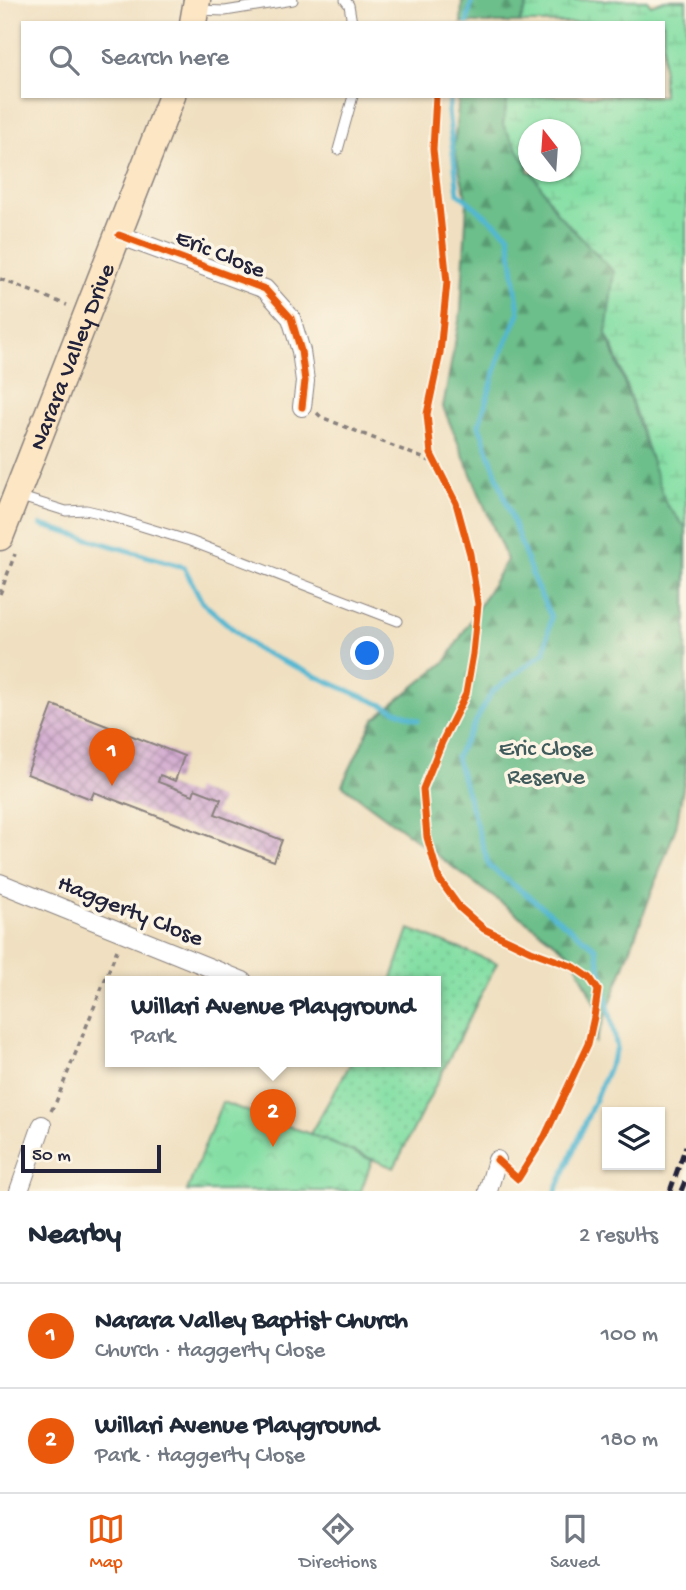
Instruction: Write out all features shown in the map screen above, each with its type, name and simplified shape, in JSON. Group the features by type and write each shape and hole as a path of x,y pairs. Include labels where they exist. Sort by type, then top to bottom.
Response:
{"main road":[{"name":"Narara Valley Drive","path":"0,537 171,98"}],"street":[{"name":"Eric Close","path":"119,235 265,289 291,318 301,351 305,381 302,403"},
{"name":"Haggerty Close","path":"0,883 230,976"},
{"path":"19,1191 42,1125"},
{"path":"488,1191 497,1160"}],"lane":[{"path":"195,11 225,11 293,0"},
{"path":"345,0 349,5 352,21"},
{"path":"338,150 352,98"},
{"path":"16,495 66,511 86,510 99,513 190,541 398,621"}],"path":[{"path":"0,279 69,306"},
{"path":"302,403 321,417 435,463"},
{"path":"431,454 440,473"},
{"path":"106,976 123,933"},
{"path":"42,1125 56,1102 105,978"}],"green space":[{"path":"462,0 530,0 520,21 461,21"},
{"path":"530,0 647,0 651,5 665,0 686,0 686,528 666,504 615,352 606,334 614,272 558,214 538,182 581,182 581,119 518,119 518,150 503,125 508,98 665,98 665,21 520,21"},
{"name":"Eric Close Reserve","path":"459,98 508,98 503,125 518,150 518,182 538,182 558,214 614,272 606,334 663,492 686,527 686,772 676,827 595,1044 598,1011 572,955 342,785 374,719 446,661 507,560 443,407 461,310 467,202 454,147"},
{"path":"409,929 497,963 394,1168 310,1134 349,1067 441,1067 441,976 393,976"},
{"path":"222,1102 372,1160 361,1191 187,1191"}],"building":[{"path":"53,705 184,756 175,781 160,775 158,782 193,795 195,789 221,799 215,814 282,840 274,861 94,792 91,799 27,774"}],"waterway":[{"path":"467,21 472,0"},
{"path":"451,98 448,111 458,193 509,235 519,313 499,359 479,425 535,583 551,617 545,652 492,692 456,757 489,866 596,948 617,1048 556,1191"},
{"path":"41,525 184,567 202,602 256,649 418,720"}],"railway":[{"path":"670,1191 686,1146"},
{"path":"681,1191 686,1179"}],"cycle path":[{"path":"436,98 433,149 447,282 440,353 427,414 431,454 456,503 470,554 478,604 466,694 423,789 427,837 439,879 460,908 484,929 574,967 590,978 598,990 588,1044 545,1136 518,1179 497,1160"},
{"path":"119,235 265,289 291,318 301,351 305,381 302,407"}],"place":[{"name":"Narara Valley Baptist Church","path":"112,786"},
{"name":"Willari Avenue Playground","path":"273,1147"}]}
